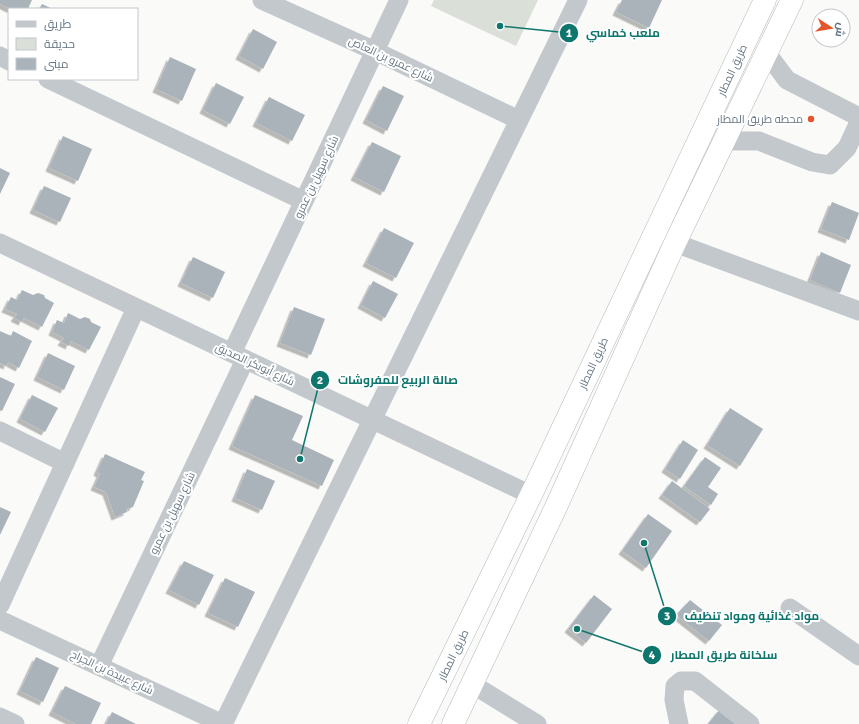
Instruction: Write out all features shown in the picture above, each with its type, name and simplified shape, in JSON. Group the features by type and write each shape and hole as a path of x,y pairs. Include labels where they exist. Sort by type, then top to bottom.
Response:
{"highway":[{"name":"طريق المطار","path":"419,724 531,495 765,0"},
{"name":"طريق المطار","path":"453,724 556,507 675,243 792,0"}],"street":[{"name":"شارع عمرو بن العاص","path":"262,0 375,51 519,120"},
{"name":"شارع سهيل بن عمرو","path":"99,666 239,356 304,201 399,0"},
{"path":"223,724 578,0"},
{"path":"766,52 786,80 859,117"},
{"path":"50,80 304,201"},
{"path":"724,141 759,141 812,162 830,165 847,148 859,122"},
{"name":"شارع أبوبكر الصديق","path":"0,243 531,495"},
{"path":"675,243 859,311"},
{"path":"0,606 136,308"},
{"path":"0,431 65,463"},
{"path":"790,608 859,656"},
{"name":"شارع عبيدة بن الجراح","path":"0,620 223,724"},
{"path":"679,724 674,700 675,686 681,681 695,682 750,724"},
{"path":"472,684 536,724"},
{"path":"0,717 15,724"}],"green space":[{"path":"434,0 538,0 516,46 431,6"}],"building":[{"path":"0,0 32,0 28,8 8,8 0,4"},
{"path":"622,0 662,0 649,28 616,12"},
{"path":"42,4 51,8 40,8"},
{"path":"253,29 277,42 263,69 239,56"},
{"path":"170,57 196,69 182,101 156,89"},
{"path":"216,83 244,97 230,124 203,110"},
{"path":"383,86 404,96 387,131 366,120"},
{"path":"269,97 305,115 292,141 256,123"},
{"path":"63,136 92,149 78,181 49,168"},
{"path":"372,142 401,156 384,192 354,177"},
{"path":"0,168 10,173 0,194"},
{"path":"44,186 71,198 60,222 33,210"},
{"path":"832,202 859,213 849,240 821,229"},
{"path":"384,228 414,243 396,278 366,263"},
{"path":"821,252 851,265 840,293 810,280"},
{"path":"193,257 225,272 213,298 181,283"},
{"path":"373,281 398,294 385,318 361,305"},
{"path":"22,290 33,295 38,293 44,295 45,298 54,303 42,327 24,318 22,322 14,318 17,314 5,309 11,297 17,300"},
{"path":"294,307 325,319 311,355 280,343"},
{"path":"68,313 80,319 85,317 90,319 91,322 101,327 89,350 71,341 69,346 61,342 64,338 52,332 57,320 64,323"},
{"path":"0,331 11,336 13,331 32,341 19,368 8,362 7,366 0,363"},
{"path":"48,353 75,366 64,390 37,377"},
{"path":"0,377 15,384 2,411 0,410"},
{"path":"32,395 58,408 45,432 20,419"},
{"path":"255,395 303,416 292,440 334,460 322,486 232,446"},
{"path":"730,408 763,429 740,466 707,445"},
{"path":"683,440 698,450 680,479 665,469"},
{"path":"105,454 145,472 141,480 144,481 133,507 126,509 127,512 115,517 106,492 94,487 100,474 97,472"},
{"path":"705,457 721,468 708,487 718,494 711,505 684,486"},
{"path":"247,469 275,481 262,510 235,498"},
{"path":"672,481 710,509 700,522 662,495"},
{"path":"0,507 11,512 0,535"},
{"path":"648,514 672,531 646,568 622,551"},
{"path":"184,561 214,575 199,605 169,590"},
{"path":"225,578 255,592 238,627 208,613"},
{"path":"594,595 612,609 586,643 568,629"},
{"path":"690,600 722,625 709,641 676,615"},
{"path":"36,657 59,668 43,702 20,691"},
{"path":"65,686 101,703 91,724 76,724 52,712"},
{"path":"720,709 740,724 708,724"},
{"path":"112,712 136,724 106,724"}],"place":[{"name":"ملعب خماسي","path":"500,26"},
{"name":"محطه طريق المطار","path":"811,119"},
{"name":"صالة الربيع للمفروشات","path":"300,459"},
{"name":"مواد غذائية ومواد تنظيف","path":"644,543"},
{"name":"سلخانة طريق المطار","path":"577,629"}]}
